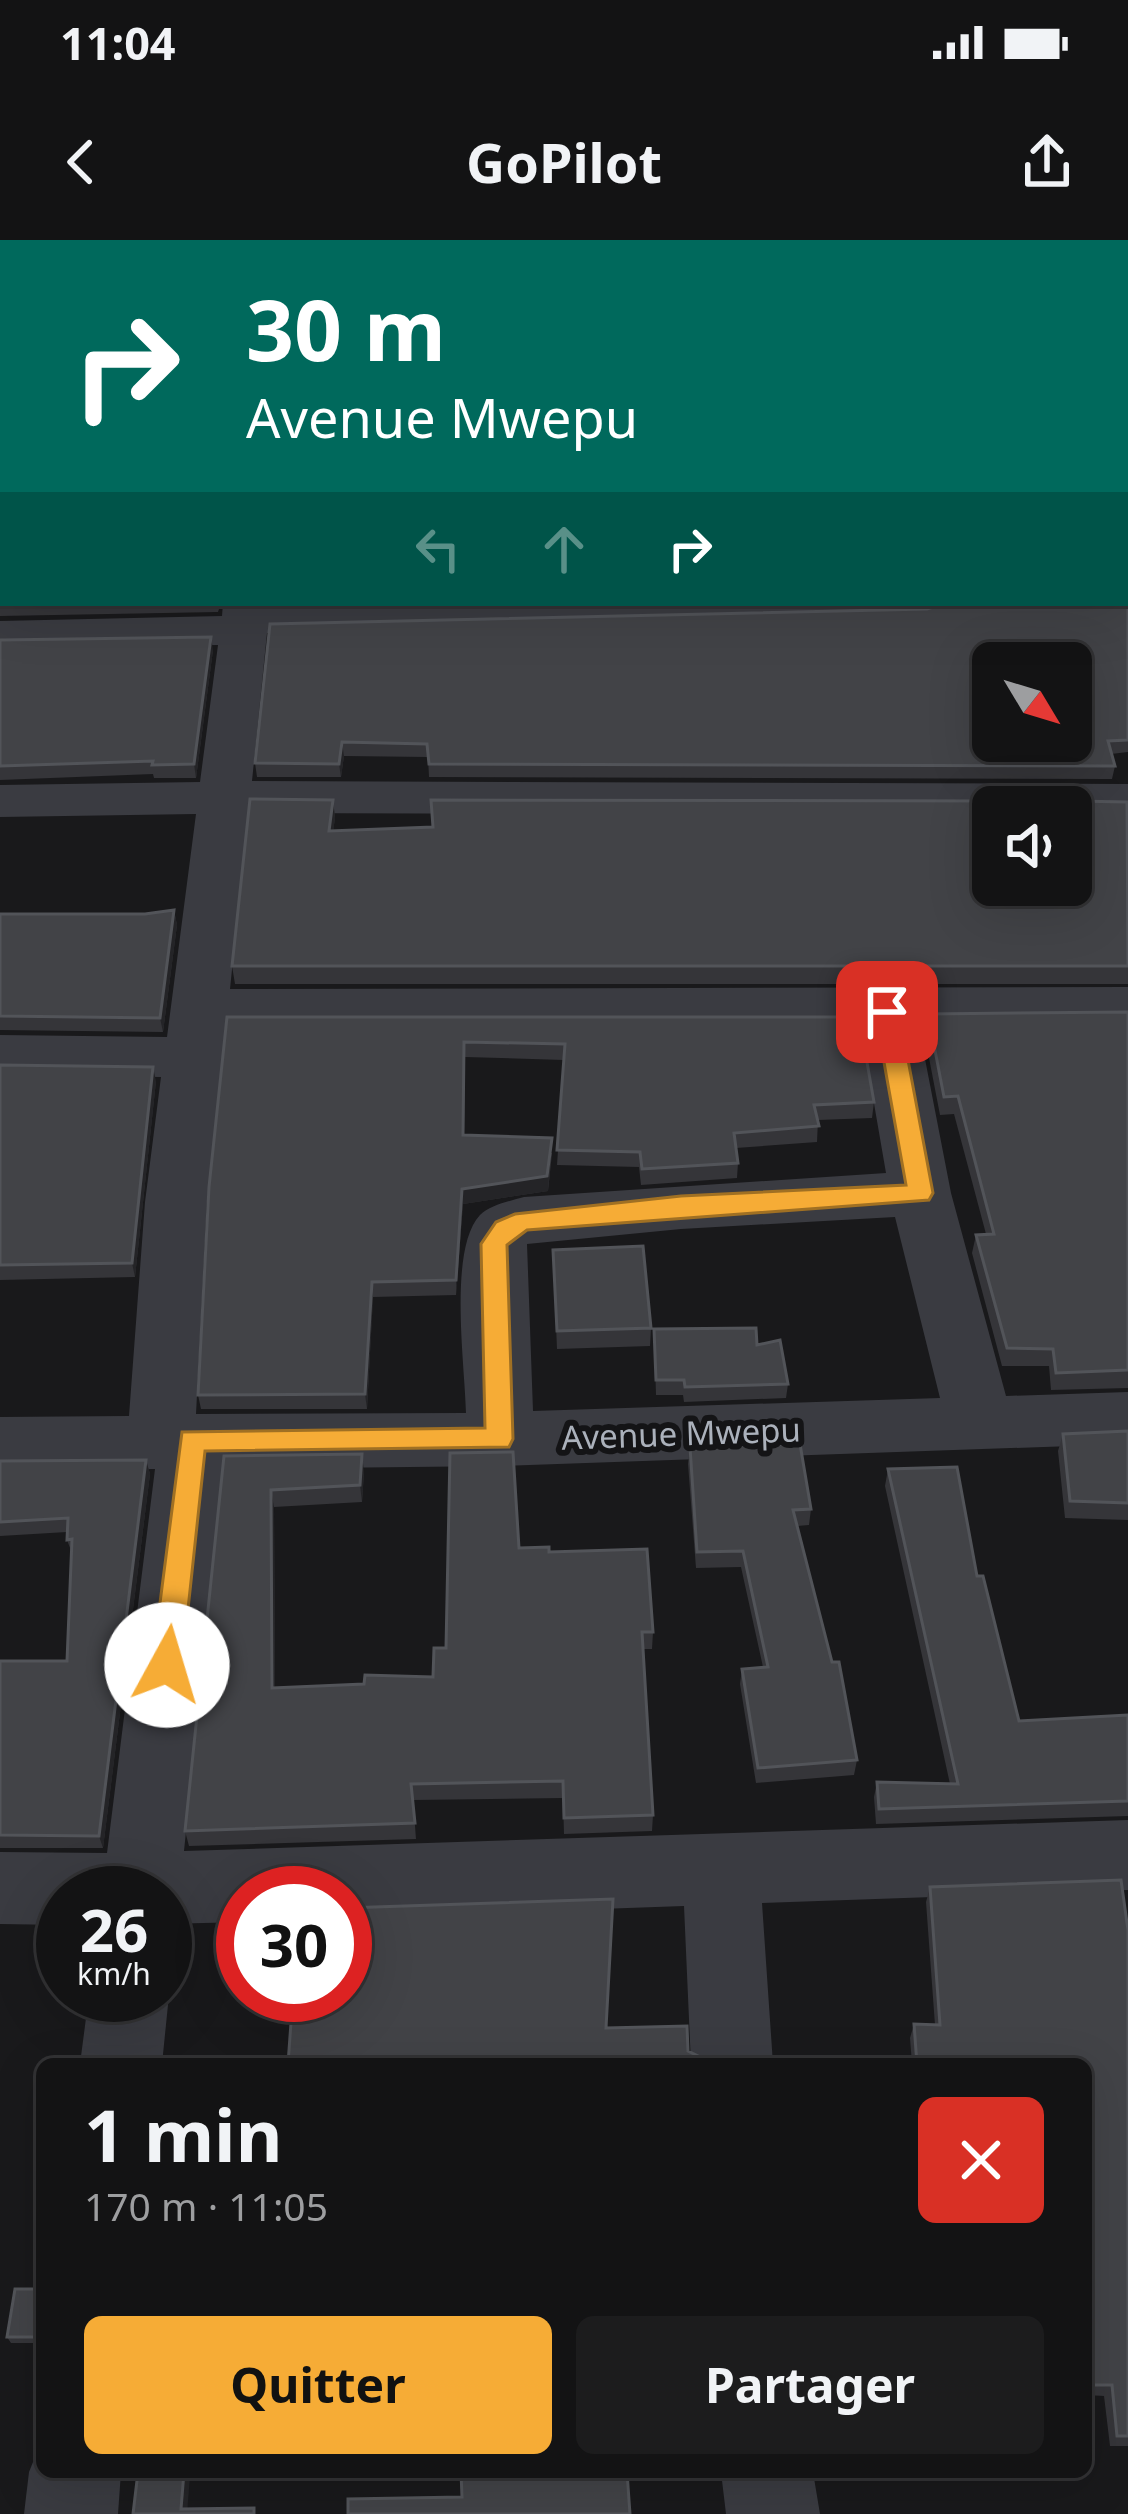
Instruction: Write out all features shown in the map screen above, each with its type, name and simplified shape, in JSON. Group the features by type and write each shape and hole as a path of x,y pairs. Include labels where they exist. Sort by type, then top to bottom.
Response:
{"street":[{"path":"0,635 246,618 789,606"},
{"path":"143,1866 177,1440 176,1202 246,618"},
{"path":"0,801 226,797 1128,800"},
{"path":"0,1055 197,1033 336,1005 887,1012 1128,1006"},
{"path":"887,1012 920,1193 980,1424"},
{"path":"500,1439 494,1244 505,1228 524,1220 681,1206 920,1193"},
{"name":"Avenue Mwepu","path":"0,1444 500,1439 1128,1418"},
{"path":"192,1889 1128,1855"},
{"path":"722,1869 732,2058"},
{"path":"0,1888 36,1889"},
{"path":"123,2058 126,2022"},
{"path":"70,2514 74,2478"},
{"path":"768,2478 772,2514"}],"building":[{"path":"936,606 1128,606 1128,740 1108,741 1115,766 429,764 427,744 342,742 339,764 255,763 270,624"},
{"path":"211,637 194,764 0,766 0,640"},
{"path":"250,799 333,800 329,831 433,827 431,800 972,801 972,906 1092,906 1092,801 1127,802 1128,966 232,966"},
{"path":"174,910 160,1018 0,1016 0,914"},
{"path":"1128,1012 1128,1370 1056,1373 1053,1349 1007,1348 976,1235 994,1234 958,1096 944,1097 928,1014"},
{"path":"227,1017 859,1017 874,1102 814,1105 819,1126 734,1133 738,1163 642,1169 640,1152 557,1150 565,1044 464,1042 463,1135 552,1138 547,1176 462,1189 456,1280 372,1282 365,1394 198,1395 209,1187"},
{"path":"0,1065 153,1067 132,1263 0,1265"},
{"path":"643,1246 651,1328 557,1331 553,1250"},
{"path":"756,1328 757,1345 780,1340 788,1384 685,1387 684,1380 656,1380 654,1329"},
{"path":"1128,1431 1128,1503 1070,1501 1063,1434"},
{"path":"800,1444 811,1509 793,1510 832,1662 839,1662 857,1760 758,1768 742,1669 768,1667 743,1551 697,1552 690,1447"},
{"path":"513,1452 519,1548 549,1547 549,1552 647,1549 653,1632 642,1632 653,1815 564,1818 563,1781 411,1784 415,1823 185,1831 224,1456 362,1454 360,1485 271,1490 272,1688 364,1684 365,1675 433,1677 434,1648 446,1648 450,1453"},
{"path":"146,1460 99,1836 0,1835 0,1661 67,1661 72,1539 67,1540 68,1518 0,1522 0,1461"},
{"path":"957,1467 977,1576 983,1576 1019,1721 1128,1715 1128,1801 879,1809 877,1782 958,1784 888,1469"},
{"path":"1121,1880 1128,1930 1128,2436 1117,2436 1112,2385 1092,2385 1092,2058 917,2058 914,2024 940,2025 930,1887"},
{"path":"613,1899 606,2028 687,2026 688,2051 698,2056 698,2058 288,2058 291,2022 372,2022 372,1907"},
{"path":"15,2289 36,2289 36,2337 7,2337"},
{"path":"137,2478 184,2478 181,2509 254,2508 254,2514 133,2514"},
{"path":"461,2478 627,2478 630,2514 348,2514 348,2499 462,2497"}],"route":[{"path":"167,1665 192,1440 500,1439 494,1244 505,1228 524,1220 681,1206 920,1193 887,1012"}]}
